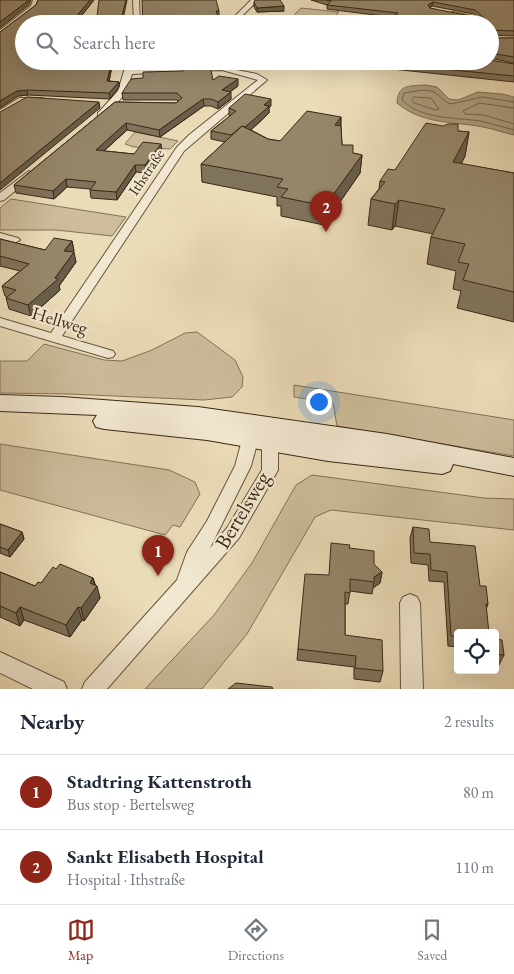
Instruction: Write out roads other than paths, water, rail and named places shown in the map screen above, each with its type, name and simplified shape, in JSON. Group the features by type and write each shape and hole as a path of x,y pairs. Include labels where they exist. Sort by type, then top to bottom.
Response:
{"main road":[{"path":"0,403 62,405 198,415 328,452 514,472"},
{"path":"0,412 207,432 261,432 387,442 514,467"}],"street":[{"path":"24,15 34,7 36,0"},
{"path":"136,0 137,15"},
{"path":"239,15 255,0"},
{"path":"448,13 460,15"},
{"path":"0,33 15,22"},
{"path":"94,120 118,104 130,72 162,70"},
{"name":"Ithstraße","path":"54,338 180,149 192,137 263,80 257,76 228,70"},
{"path":"0,114 22,100 55,101"},
{"path":"99,104 118,104"},
{"path":"0,198 39,166"},
{"path":"0,236 14,240"},
{"name":"Hellweg","path":"0,322 108,354"},
{"name":"Bertelsweg","path":"186,584 194,558 213,526 261,432"},
{"name":"Bertelsweg","path":"93,689 233,533 270,470 261,432"},
{"path":"410,603 412,689"},
{"path":"0,662 56,689"}],"water":[{"path":"426,85 437,87 449,99 458,100 478,92 514,97 514,135 483,127 428,119 407,110 397,103 402,89 410,86"}],"place":[{"name":"Sankt Elisabeth Hospital","path":"326,232"},
{"name":"Stadtring Kattenstroth","path":"158,576"}]}
